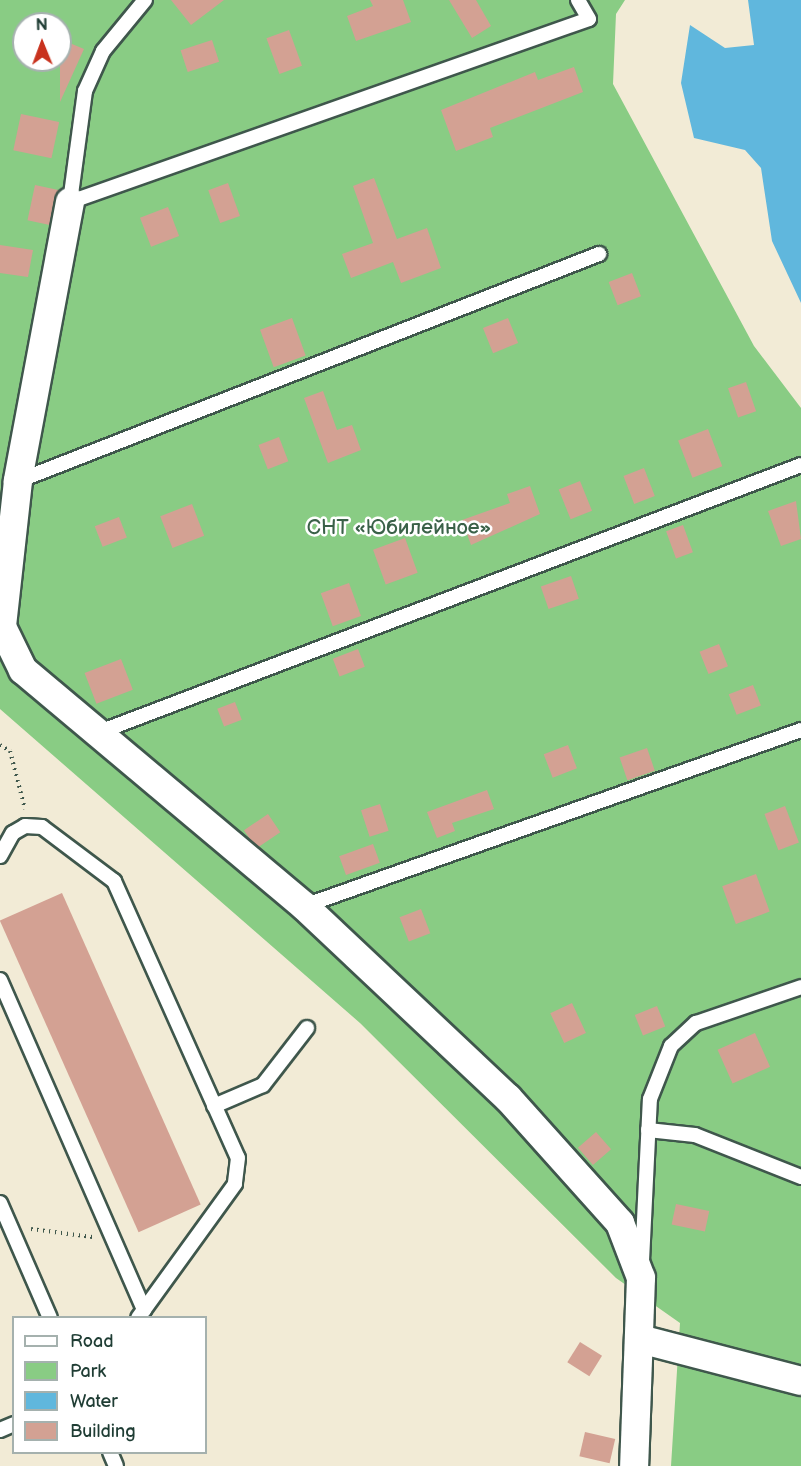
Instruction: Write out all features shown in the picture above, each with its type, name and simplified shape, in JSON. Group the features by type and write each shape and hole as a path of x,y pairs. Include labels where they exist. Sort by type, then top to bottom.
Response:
{"street":[{"path":"70,202 18,481 2,627 22,670 95,734 304,906 524,1116 620,1223 641,1278 634,1466"},
{"path":"640,1339 801,1381"}],"lane":[{"path":"145,0 103,51 85,91 70,202 590,19 578,0"},
{"path":"18,481 599,254"},
{"path":"95,734 801,465"},
{"path":"304,906 801,730"},
{"path":"0,856 13,833 29,826 42,827 114,881 238,1158 235,1184 141,1314"},
{"path":"0,980 113,1240 141,1314"},
{"path":"641,1278 650,1099 671,1046 696,1023 801,987"},
{"path":"214,1106 263,1085 307,1028"},
{"path":"648,1130 695,1135 801,1177"},
{"path":"0,1203 50,1316"}],"path":[{"path":"0,745 10,751 29,826"},
{"path":"10,1226 113,1240"}],"green space":[{"name":"СНТ «Юбилейное»","path":"0,0 625,0 616,14 613,84 754,346 801,408 801,1466 671,1466 680,1323 616,1278 360,1023 0,709"}],"water":[{"path":"748,0 801,0 801,303 772,241 761,168 745,150 694,138 681,83 690,25 725,48 754,45"}],"building":[{"path":"171,0 224,0 191,25"},
{"path":"370,0 403,0 411,22 356,41 347,16 373,6"},
{"path":"449,0 476,0 491,26 472,38"},
{"path":"289,30 302,66 279,74 266,38"},
{"path":"212,40 219,62 188,72 181,50"},
{"path":"72,44 84,49 60,102 60,72 72,72"},
{"path":"574,67 583,92 490,128 493,137 456,151 441,110 535,72 538,80"},
{"path":"21,114 59,122 51,158 13,150"},
{"path":"374,178 397,239 427,228 441,268 401,283 393,262 351,278 342,254 373,243 353,186"},
{"path":"228,183 240,216 220,223 208,190"},
{"path":"35,185 59,190 52,225 28,220"},
{"path":"168,207 179,236 151,247 140,218"},
{"path":"0,245 33,250 28,277 0,273"},
{"path":"632,273 641,296 618,305 609,282"},
{"path":"292,318 306,356 274,367 260,330"},
{"path":"508,318 518,343 493,353 483,328"},
{"path":"746,382 756,411 738,417 728,388"},
{"path":"323,391 337,430 352,425 361,450 328,463 304,398"},
{"path":"708,429 722,466 692,478 678,440"},
{"path":"279,437 288,461 268,469 258,445"},
{"path":"644,468 655,496 634,504 623,476"},
{"path":"580,481 592,511 571,519 559,490"},
{"path":"530,486 540,514 471,545 462,520 510,503 507,494"},
{"path":"796,501 801,539 781,546 768,511"},
{"path":"192,504 204,536 172,548 160,516"},
{"path":"119,517 127,538 103,547 95,526"},
{"path":"683,525 693,552 676,558 666,531"},
{"path":"405,538 418,573 386,584 373,550"},
{"path":"571,576 579,599 549,609 541,586"},
{"path":"349,583 361,616 333,626 321,593"},
{"path":"719,644 728,666 709,674 700,652"},
{"path":"358,649 365,667 340,676 333,659"},
{"path":"121,659 133,690 96,704 85,673"},
{"path":"753,685 761,706 737,715 729,694"},
{"path":"235,702 242,720 224,727 217,709"},
{"path":"568,745 577,768 553,778 544,754"},
{"path":"647,748 655,771 627,780 620,757"},
{"path":"487,790 494,809 452,823 455,831 437,838 427,812"},
{"path":"380,804 389,831 370,837 361,810"},
{"path":"785,806 799,842 778,850 764,814"},
{"path":"268,814 280,832 256,848 244,830"},
{"path":"373,844 380,863 346,875 339,856"},
{"path":"756,874 770,912 736,924 722,886"},
{"path":"62,893 201,1205 139,1232 0,921"},
{"path":"421,909 430,933 409,942 400,917"},
{"path":"572,1003 586,1033 564,1043 550,1013"},
{"path":"657,1006 665,1026 643,1035 635,1015"},
{"path":"755,1033 770,1067 733,1083 718,1050"},
{"path":"596,1132 611,1149 593,1165 578,1148"},
{"path":"676,1204 709,1211 705,1232 672,1225"},
{"path":"580,1342 602,1356 589,1376 567,1362"},
{"path":"585,1432 615,1439 610,1463 579,1456"}]}
